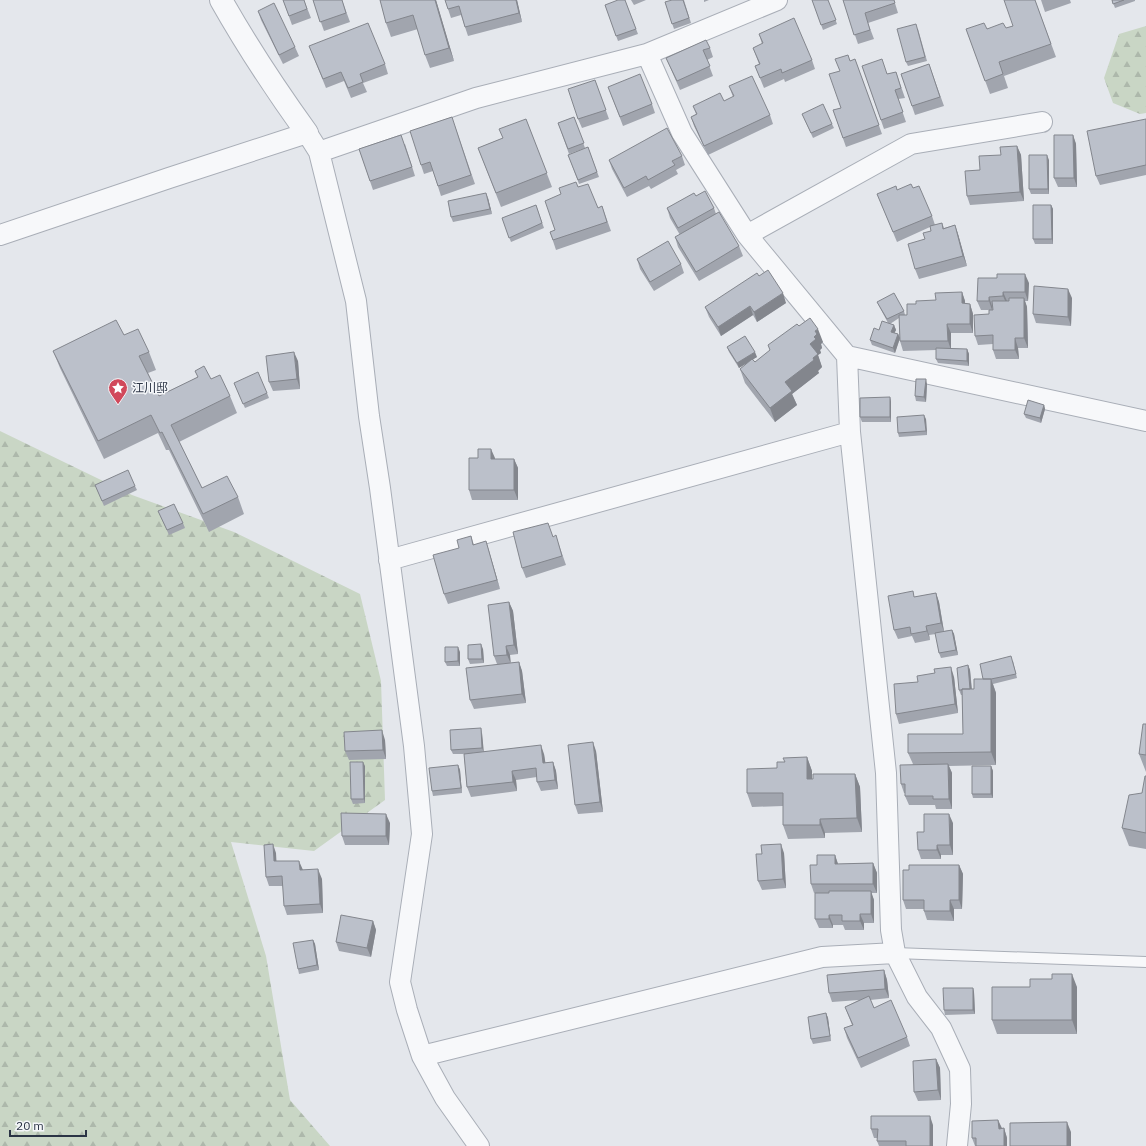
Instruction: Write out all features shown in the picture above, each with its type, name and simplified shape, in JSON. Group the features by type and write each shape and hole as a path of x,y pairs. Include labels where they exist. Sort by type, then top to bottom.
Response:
{"street":[{"path":"221,0 236,28 279,95 319,152 356,301 369,416 402,646 422,834 400,982 407,1010 422,1056 446,1098 479,1146"},
{"path":"319,152 476,98 647,54 766,2"},
{"path":"647,54 682,133 747,235 847,356 850,432 886,773 891,930 895,953 917,997 941,1028 960,1069 961,1104 957,1146"},
{"path":"747,235 911,144 1042,122"},
{"path":"0,235 307,133"},
{"path":"847,356 1146,421"},
{"path":"389,560 850,432"},
{"path":"422,1056 822,956 895,953"}],"lane":[{"path":"895,953 1146,962"}],"green space":[{"path":"1146,26 1146,113 1140,114 1113,103 1104,78 1119,34"},
{"path":"0,431 132,495 234,532 360,594 381,681 385,800 314,851 231,842 266,956 290,1100 330,1146 0,1146"}],"building":[{"path":"283,0 304,0 307,9 289,16"},
{"path":"313,0 342,0 346,13 320,22"},
{"path":"380,0 435,0 449,48 425,55 413,15 386,23"},
{"path":"445,0 516,0 519,13 465,27 459,6 448,9"},
{"path":"618,0 625,0 636,29 616,36 605,5"},
{"path":"672,0 683,0 689,18 672,24 665,2"},
{"path":"812,0 828,0 836,20 821,25"},
{"path":"843,0 894,0 895,3 865,13 870,30 854,35"},
{"path":"1004,0 1035,0 1051,44 999,62 1003,74 985,81 966,29 984,23 987,29 1003,23 1006,28 1013,26"},
{"path":"1112,0 1124,0 1113,4"},
{"path":"274,3 295,47 279,55 258,11"},
{"path":"794,18 812,60 782,73 781,69 760,78 755,66 760,64 753,48 763,43 759,34"},
{"path":"368,23 385,64 360,74 363,82 348,88 341,72 323,79 309,46"},
{"path":"916,24 925,57 906,62 897,29"},
{"path":"706,40 710,48 703,50 710,66 677,81 666,58"},
{"path":"848,55 850,61 855,59 879,125 843,138 833,110 841,108 829,74 840,71 835,59"},
{"path":"882,59 887,74 896,72 901,88 895,90 903,112 881,120 862,66"},
{"path":"929,64 940,97 912,106 901,74"},
{"path":"640,74 652,104 620,117 608,87"},
{"path":"752,76 770,115 704,146 691,117 697,114 693,106 720,93 724,101 734,96 729,86"},
{"path":"595,80 606,110 578,119 568,89"},
{"path":"823,104 832,124 811,133 802,114"},
{"path":"452,117 471,175 438,186 430,162 421,165 410,131"},
{"path":"574,117 584,143 568,149 558,123"},
{"path":"526,119 547,173 496,193 478,148 503,138 499,129"},
{"path":"1146,119 1146,165 1096,176 1087,131"},
{"path":"667,128 682,156 672,161 675,165 648,180 646,176 624,188 609,160"},
{"path":"401,135 412,167 370,181 359,149"},
{"path":"1054,135 1073,135 1074,178 1054,178"},
{"path":"1017,146 1020,192 967,196 965,171 980,170 979,156 1001,155 1000,147"},
{"path":"588,147 597,172 578,180 568,155"},
{"path":"1029,155 1047,155 1048,189 1029,189"},
{"path":"576,182 578,187 588,184 598,208 602,206 607,222 553,240 550,232 555,230 545,201 561,194 559,188"},
{"path":"911,184 913,188 919,186 932,216 893,232 877,194 896,186 897,190"},
{"path":"705,191 714,208 678,228 667,208 694,193 696,196"},
{"path":"486,193 490,209 451,217 448,201"},
{"path":"536,205 542,223 509,238 502,218"},
{"path":"1033,205 1051,205 1052,239 1033,239"},
{"path":"719,212 739,246 696,272 675,237"},
{"path":"942,223 943,229 955,225 963,256 915,269 908,244 925,239 923,233 931,231 930,226"},
{"path":"668,241 681,264 650,282 637,259"},
{"path":"768,270 783,293 754,312 750,306 718,327 705,307 757,273 759,276"},
{"path":"997,274 1025,274 1025,292 1003,292 1003,296 989,297 989,301 977,301 978,278 997,278"},
{"path":"1034,286 1068,289 1068,317 1033,314"},
{"path":"962,292 962,303 970,304 970,324 947,324 948,341 900,341 899,315 907,315 907,304 916,304 916,301 936,300 935,293"},
{"path":"894,293 904,311 887,319 877,302"},
{"path":"1009,298 1024,298 1024,338 1015,338 1015,350 993,350 993,335 975,336 974,315 989,314 989,310 993,310 992,301 1009,301"},
{"path":"810,318 818,329 815,331 817,334 814,337 816,339 810,344 818,354 813,358 814,360 785,382 792,391 770,408 740,369 752,359 755,362 770,350 768,345 797,324 799,326"},
{"path":"116,320 124,335 138,329 149,352 139,356 159,396 198,377 195,371 204,366 211,379 220,375 230,396 171,425 202,488 227,476 238,497 203,514 162,432 160,433 151,415 98,441 53,351"},
{"path":"882,321 894,325 891,332 898,334 893,348 870,340 874,328 879,330"},
{"path":"745,336 755,352 737,363 727,347"},
{"path":"936,348 967,349 967,361 936,359"},
{"path":"294,352 297,379 269,382 266,356"},
{"path":"258,372 267,393 243,404 234,383"},
{"path":"916,379 926,379 924,397 915,396"},
{"path":"890,397 890,417 860,417 860,398"},
{"path":"1028,400 1044,405 1040,418 1024,414"},
{"path":"924,415 926,431 898,433 897,417"},
{"path":"478,449 491,449 491,459 514,459 514,490 469,490 469,458 478,458"},
{"path":"128,470 135,486 102,501 95,485"},
{"path":"174,504 183,523 167,530 158,511"},
{"path":"548,523 553,537 556,535 562,556 522,568 513,532"},
{"path":"471,536 473,545 486,541 497,580 444,594 433,555 459,548 457,540"},
{"path":"913,591 914,597 936,593 941,623 926,626 927,631 911,634 910,627 894,630 888,596"},
{"path":"509,602 514,645 506,646 507,655 494,656 488,605"},
{"path":"952,630 956,650 939,653 935,633"},
{"path":"481,644 482,659 468,659 468,645"},
{"path":"445,647 458,647 458,661 445,662"},
{"path":"1011,656 1016,674 983,679 980,664"},
{"path":"519,662 522,694 470,700 466,668"},
{"path":"968,665 970,689 959,690 957,668"},
{"path":"951,667 955,704 896,714 894,684 918,682 917,676 935,673 934,669"},
{"path":"974,679 991,679 991,752 908,753 908,734 963,734 962,689 974,689"},
{"path":"1143,724 1146,724 1146,755 1139,754"},
{"path":"481,728 482,748 451,750 450,730"},
{"path":"382,730 383,750 345,751 344,732"},
{"path":"593,742 600,802 575,805 568,745"},
{"path":"541,745 543,763 553,762 555,780 537,782 536,768 512,771 513,782 467,787 464,754"},
{"path":"807,757 807,779 813,779 813,774 855,774 857,818 820,819 820,825 783,825 783,793 747,793 747,769 777,768 777,762 785,762 783,758"},
{"path":"350,762 363,762 364,799 351,799"},
{"path":"948,764 949,799 933,799 933,796 905,796 905,784 901,784 900,765"},
{"path":"458,765 461,788 432,791 429,768"},
{"path":"972,766 991,766 991,794 972,794"},
{"path":"1145,776 1146,833 1122,828 1129,795 1142,793"},
{"path":"341,813 386,814 386,836 342,836"},
{"path":"924,814 949,814 950,845 937,845 937,850 918,850 917,832 924,832"},
{"path":"273,844 274,861 299,861 300,870 318,869 320,904 284,906 282,876 266,877 264,845"},
{"path":"781,844 783,879 758,881 756,854 762,854 761,845"},
{"path":"817,855 835,855 835,864 873,863 873,884 811,884 810,865 817,865"},
{"path":"909,865 959,865 959,900 950,900 950,911 924,911 924,900 903,900 903,870 909,870"},
{"path":"829,891 871,891 871,914 860,914 860,921 842,921 842,915 829,915 829,919 815,919 815,893 829,893"},
{"path":"341,915 373,921 367,948 336,942"},
{"path":"313,940 317,965 298,969 293,943"},
{"path":"884,970 885,989 829,993 827,975"},
{"path":"1052,974 1072,974 1072,1020 992,1020 992,987 1030,987 1030,979 1052,979"},
{"path":"943,988 973,988 973,1010 944,1010"},
{"path":"869,996 874,1008 891,1000 907,1037 858,1058 844,1028 853,1025 845,1007"},
{"path":"826,1013 830,1036 811,1039 808,1017"},
{"path":"936,1059 938,1090 914,1092 913,1061"},
{"path":"871,1116 930,1116 930,1146 906,1146 906,1141 877,1141 878,1129 871,1129"},
{"path":"998,1120 999,1129 1004,1128 1004,1146 976,1146 976,1138 972,1138 972,1121"},
{"path":"1067,1122 1067,1146 1010,1146 1010,1123"}],"place":[{"name":"江川邸","path":"118,405"}]}
